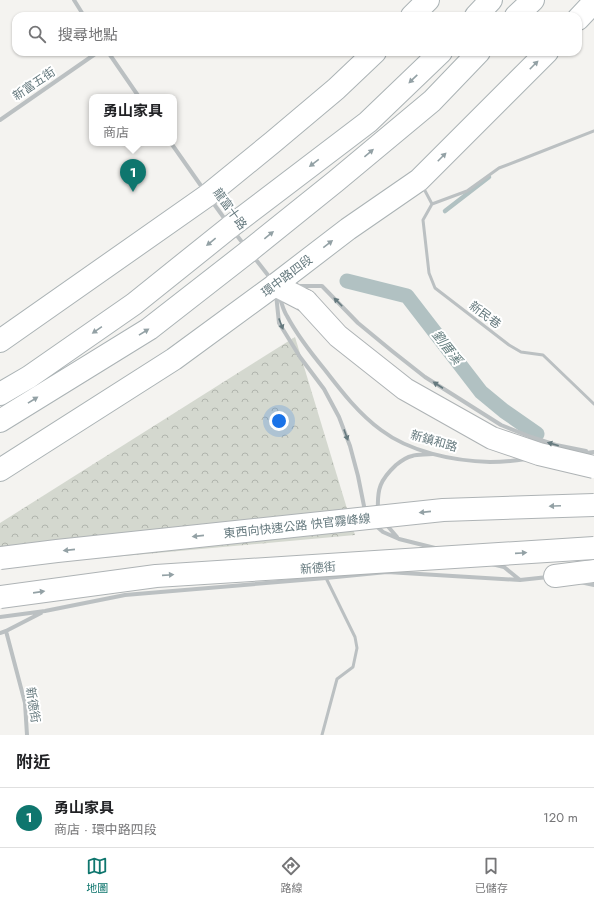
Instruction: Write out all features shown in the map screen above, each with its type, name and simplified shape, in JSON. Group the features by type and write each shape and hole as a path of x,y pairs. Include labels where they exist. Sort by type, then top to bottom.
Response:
{"main road":[{"path":"416,12 428,0"},
{"path":"480,12 491,0"},
{"path":"520,12 533,0"},
{"path":"582,15 594,2"},
{"path":"0,341 208,195 336,89 371,56"},
{"path":"0,394 29,377 134,304 230,227 368,122 437,56"},
{"path":"0,421 149,328 249,251 432,101 475,56"},
{"name":"環中路四段","path":"1,470 174,359 283,286 348,229 420,180 543,56"},
{"path":"283,286 306,301 338,336 405,389 492,438 539,454 593,457"},
{"name":"東西向快速公路 快官霧峰線","path":"0,558 443,510 594,504"},
{"path":"0,597 156,576 594,548"},
{"path":"563,578 586,576"}],"street":[{"path":"74,0 82,12"},
{"name":"新富五街","path":"0,120 92,56"},
{"path":"111,56 137,94"},
{"name":"龍富十路","path":"173,146 230,227 249,251 283,286"},
{"path":"436,549 399,539 382,532 373,524 365,511 350,446 339,417 324,389 300,357 279,323 283,286 322,286 358,322 425,377 501,425 531,437 593,457"},
{"name":"新鎮和路","path":"283,286 286,315 307,347 343,394 364,416 381,430 416,449 434,454 491,462 530,459"},
{"path":"399,539 385,524 378,512 378,496 381,483 390,471 401,461 411,456 434,454"},
{"path":"576,454 593,457"},
{"path":"538,458 568,455"},
{"path":"452,553 482,561"},
{"path":"489,563 504,567 520,580"},
{"name":"新德街","path":"0,617 45,611 125,595 387,572 520,580 563,578"},
{"path":"586,576 594,585"},
{"name":"新德街","path":"0,633 45,611"},
{"name":"新德街","path":"6,631 25,703 27,735"}],"lane":[{"path":"420,180 432,204 467,191 499,168 594,131"},
{"name":"新民巷","path":"432,204 423,220 429,273 435,288 509,345 521,352 543,354 594,404"},
{"path":"322,735 337,679 353,668 357,648 355,637 326,578"}],"green space":[{"path":"295,337 355,535 3,567 0,556 0,523"}],"waterway":[{"path":"445,211 489,177"},
{"name":"劉厝溪","path":"347,281 407,296 481,392 504,411 537,434"}],"place":[{"name":"勇山家具","path":"133,192"}]}
